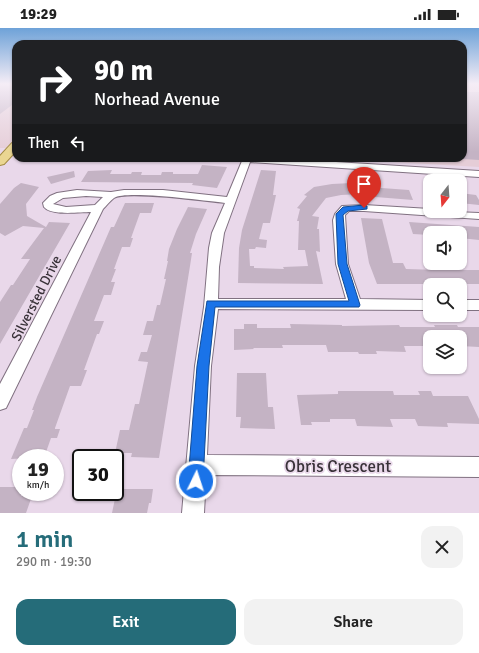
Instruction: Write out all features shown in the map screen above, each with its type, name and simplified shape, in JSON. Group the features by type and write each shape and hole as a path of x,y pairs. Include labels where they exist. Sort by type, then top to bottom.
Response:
{"main road":[{"path":"5,155 12,143"}],"street":[{"path":"193,513 203,366 211,304 215,248 218,233 246,162"},
{"path":"293,162 479,174"},
{"path":"98,208 66,210 49,207 48,203 52,197 65,193 111,195 124,193 163,193 230,200"},
{"name":"Silversted Drive","path":"0,402 98,208 111,195"},
{"path":"356,305 342,264 339,220 340,214 346,208 353,207 479,216"},
{"path":"211,304 423,305"},
{"path":"467,305 479,305"},
{"name":"Obris Crescent","path":"197,465 479,467"}],"shaded area":[{"path":"0,107 12,107 12,148 0,148"},
{"path":"467,107 479,107 479,167 393,162 467,162"}],"building":[{"path":"0,107 10,107 0,114"},
{"path":"467,107 479,107 479,160 467,159"},
{"path":"202,165 227,167 217,188 192,185 193,183 81,182 88,171 112,170 110,174 131,174 132,172 142,172 141,175 161,175 162,172 173,172 173,174 198,174"},
{"path":"261,170 276,171 273,195 276,195 270,223 263,223 259,239 267,240 266,248 256,247 255,249 249,249 250,266 254,266 254,268 284,269 283,267 308,266 305,250 298,250 299,221 297,221 300,209 297,208 307,196 304,195 314,187 352,183 354,186 409,190 413,200 363,196 362,194 341,195 326,198 312,216 319,217 317,229 319,229 320,252 316,251 323,284 238,283 239,248 242,230"},
{"path":"74,171 75,177 51,184 47,177"},
{"path":"21,183 39,187 26,204 27,216 46,227 49,222 70,223 0,344 0,302 30,259 21,259 44,228 23,226 5,236 0,233 0,204 14,188"},
{"path":"467,194 476,195 479,200 479,205 467,204"},
{"path":"125,203 154,203 151,213 140,213 131,238 133,238 130,247 122,247 111,282 115,282 111,295 104,295 94,321 104,321 99,334 97,334 84,370 87,370 81,386 70,386 55,428 60,429 57,438 51,438 47,449 15,449 24,428 27,428 37,397 111,227 114,227"},
{"path":"188,207 207,209 196,234 190,253 192,253 159,458 131,457 132,453 124,453 124,449 116,449 120,430 129,430 135,404 139,404 148,362 138,361 141,352 147,352 152,335 143,335 147,321 153,321 157,305 160,305 166,279 164,279 169,249"},
{"path":"361,218 382,219 393,263 403,263 406,269 479,270 479,284 467,284 467,278 423,278 423,284 377,284 369,263"},
{"path":"409,222 465,226 423,226 423,235 413,234"},
{"path":"467,226 479,227 479,240 467,239"},
{"path":"244,324 257,324 257,328 291,328 290,324 342,326 399,325 400,327 435,327 434,325 457,325 458,327 479,327 479,347 467,346 467,330 423,330 423,346 404,346 406,352 376,351 377,354 359,354 358,352 328,352 326,345 282,345 283,348 253,348 254,349 234,350 234,329 244,329"},
{"path":"237,373 266,373 268,407 273,407 275,429 240,428 241,417 236,417"},
{"path":"338,391 393,391 394,395 420,395 418,391 431,391 433,396 468,396 479,419 479,424 447,423 448,427 418,426 415,419 390,419 393,427 357,426 355,419 330,419 330,422 311,422 312,425 301,425 297,395 338,394"},
{"path":"0,487 12,487 12,501 30,501 26,513 0,513"},
{"path":"124,489 153,489 151,503 149,503 147,513 112,513 114,501 124,501"}],"route":[{"path":"196,481 203,366 211,304 356,305 342,264 339,220 340,214 346,208 364,208"}]}
